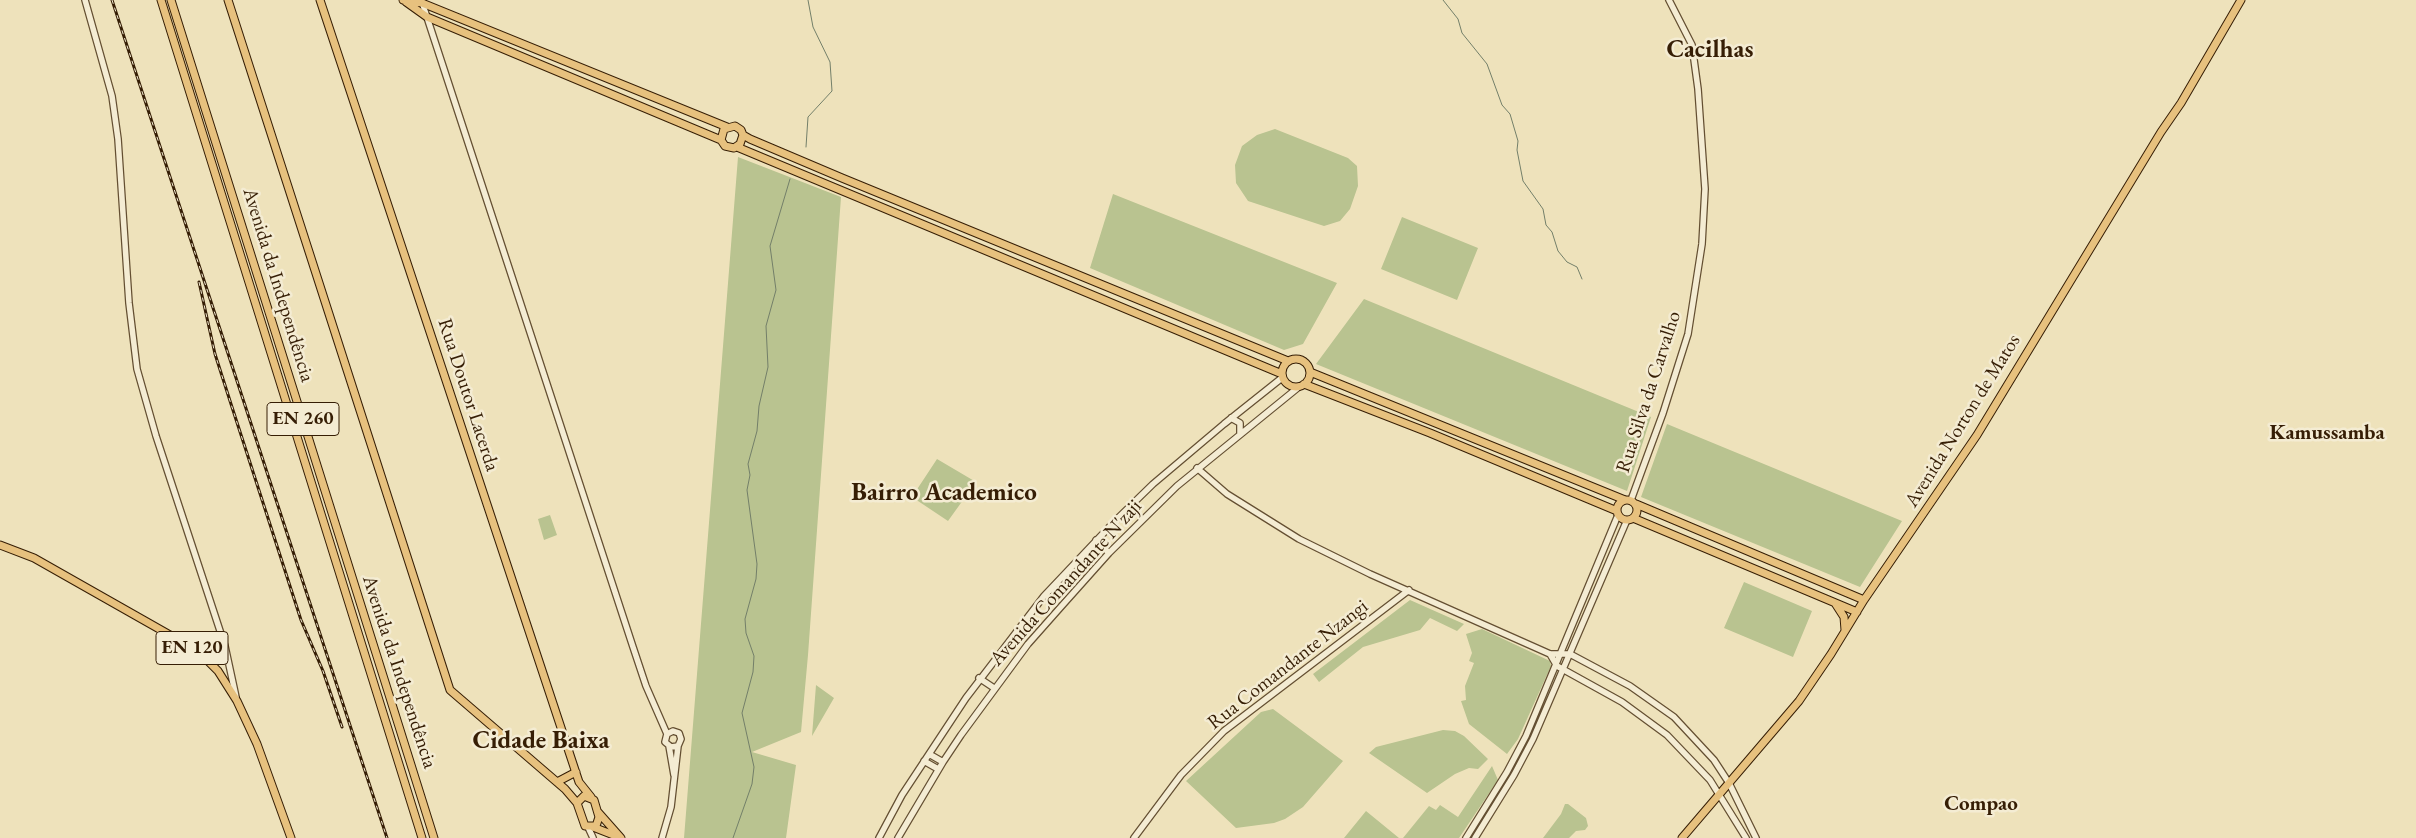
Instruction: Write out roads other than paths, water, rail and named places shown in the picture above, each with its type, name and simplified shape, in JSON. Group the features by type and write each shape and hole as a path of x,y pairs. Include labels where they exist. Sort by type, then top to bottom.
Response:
{"main road":[{"path":"228,0 450,690 557,782 577,803 582,822 594,828 599,816"},
{"name":"Rua Doutor Lacerda","path":"320,0 579,784 591,797 599,816 621,838"},
{"name":"Avenida Norton de Matos","path":"1682,838 1799,701 1832,654 1864,600 1977,435 2161,132 2182,103 2241,0"},
{"path":"162,2 172,1"},
{"name":"Avenida da Independência","path":"172,1 434,838"},
{"path":"404,1 422,2 726,127 738,128 743,135 1288,361"},
{"path":"404,1 427,17 721,140 728,148 737,147 1282,376 1290,385 1302,385 1422,430 1630,519 1832,600 1857,612"},
{"name":"Avenida da Independência","path":"162,2 422,838"},
{"path":"198,116 207,113"},
{"path":"721,140 722,133 726,127"},
{"path":"737,147 743,135"},
{"path":"215,169 224,166"},
{"path":"244,266 254,262"},
{"path":"1282,376 1283,367 1288,361 1302,360 1310,372 1308,379 1302,385"},
{"path":"274,364 285,361"},
{"path":"1310,372 1631,501 1864,600"},
{"path":"312,484 321,481"},
{"path":"1618,513 1618,505 1631,501"},
{"path":"1630,519 1637,513 1631,501"},
{"name":"EN 120","path":"0,545 34,558 184,643 206,658 218,671 237,701 257,744 291,838"},
{"path":"1832,600 1844,617 1845,630"},
{"path":"358,631 368,627"},
{"path":"557,782 576,772"},
{"path":"404,778 415,775"},
{"path":"407,788 418,784"},
{"path":"577,803 584,796 591,797"},
{"name":"Rua Doutor Lacerda","path":"594,828 621,838"}],"street":[{"path":"85,0 112,96 118,139 129,303 137,369 156,436 225,646 237,701"},
{"name":"Rua Silva da Carvalho","path":"1631,501 1663,413 1688,334 1702,244 1705,189 1698,89 1692,46 1669,0"},
{"path":"422,2 630,639 646,686 667,734 665,739 675,782"},
{"name":"Avenida Comandante N'zaji","path":"879,838 924,761 979,678 1044,596 1096,540 1153,484 1282,376"},
{"name":"Avenida Comandante N'zaji","path":"898,838 942,762 994,688 1028,644 1109,553 1197,468 1302,385"},
{"path":"1230,418 1240,423 1240,433"},
{"path":"1197,468 1227,494 1259,516 1308,544 1550,654 1570,654 1630,686 1674,717 1714,760 1729,783 1756,838"},
{"path":"1466,838 1507,772 1526,736 1562,654 1618,513"},
{"path":"1475,838 1509,784 1533,739 1630,519"},
{"path":"1096,540 1109,553"},
{"name":"Rua Comandante Nzangi","path":"1134,838 1181,775 1224,732 1409,590"},
{"path":"1550,654 1557,666 1622,702 1653,723 1690,757 1720,794 1746,838"},
{"path":"1575,677 1569,671 1570,662 1582,660"},
{"path":"979,678 994,688"},
{"path":"1544,697 1551,700"},
{"path":"662,838 675,782 678,746 681,739 679,733 673,731 667,734"},
{"path":"1526,736 1533,739"},
{"path":"668,746 678,746"},
{"path":"929,754 942,762"},
{"path":"924,761 938,769"},
{"path":"593,838 594,828"},
{"path":"594,828 600,838"}],"waterway":[{"path":"806,147 808,117 832,91 830,62 813,27 808,0"},
{"path":"1443,0 1458,19 1462,33 1487,64 1502,105 1510,114 1518,141 1517,150 1523,181 1543,209 1546,225 1552,232 1558,251 1567,262 1577,267 1582,279"},
{"path":"733,838 752,784 754,767 742,713 753,672 754,656 746,633 745,619 756,579 757,564 747,490 750,475 748,464 757,431 759,406 768,367 766,326 776,290 770,246 790,179"}],"railway":[{"path":"112,0 387,838"},
{"path":"199,282 215,354 231,404 301,620 323,671 342,727"}],"district":[{"name":"Cacilhas","path":"1710,50"},
{"name":"Kamussamba","path":"2327,433"},
{"name":"Bairro Academico","path":"944,493"},
{"name":"Cidade Baixa","path":"541,741"},
{"name":"Compao","path":"1981,804"}]}
